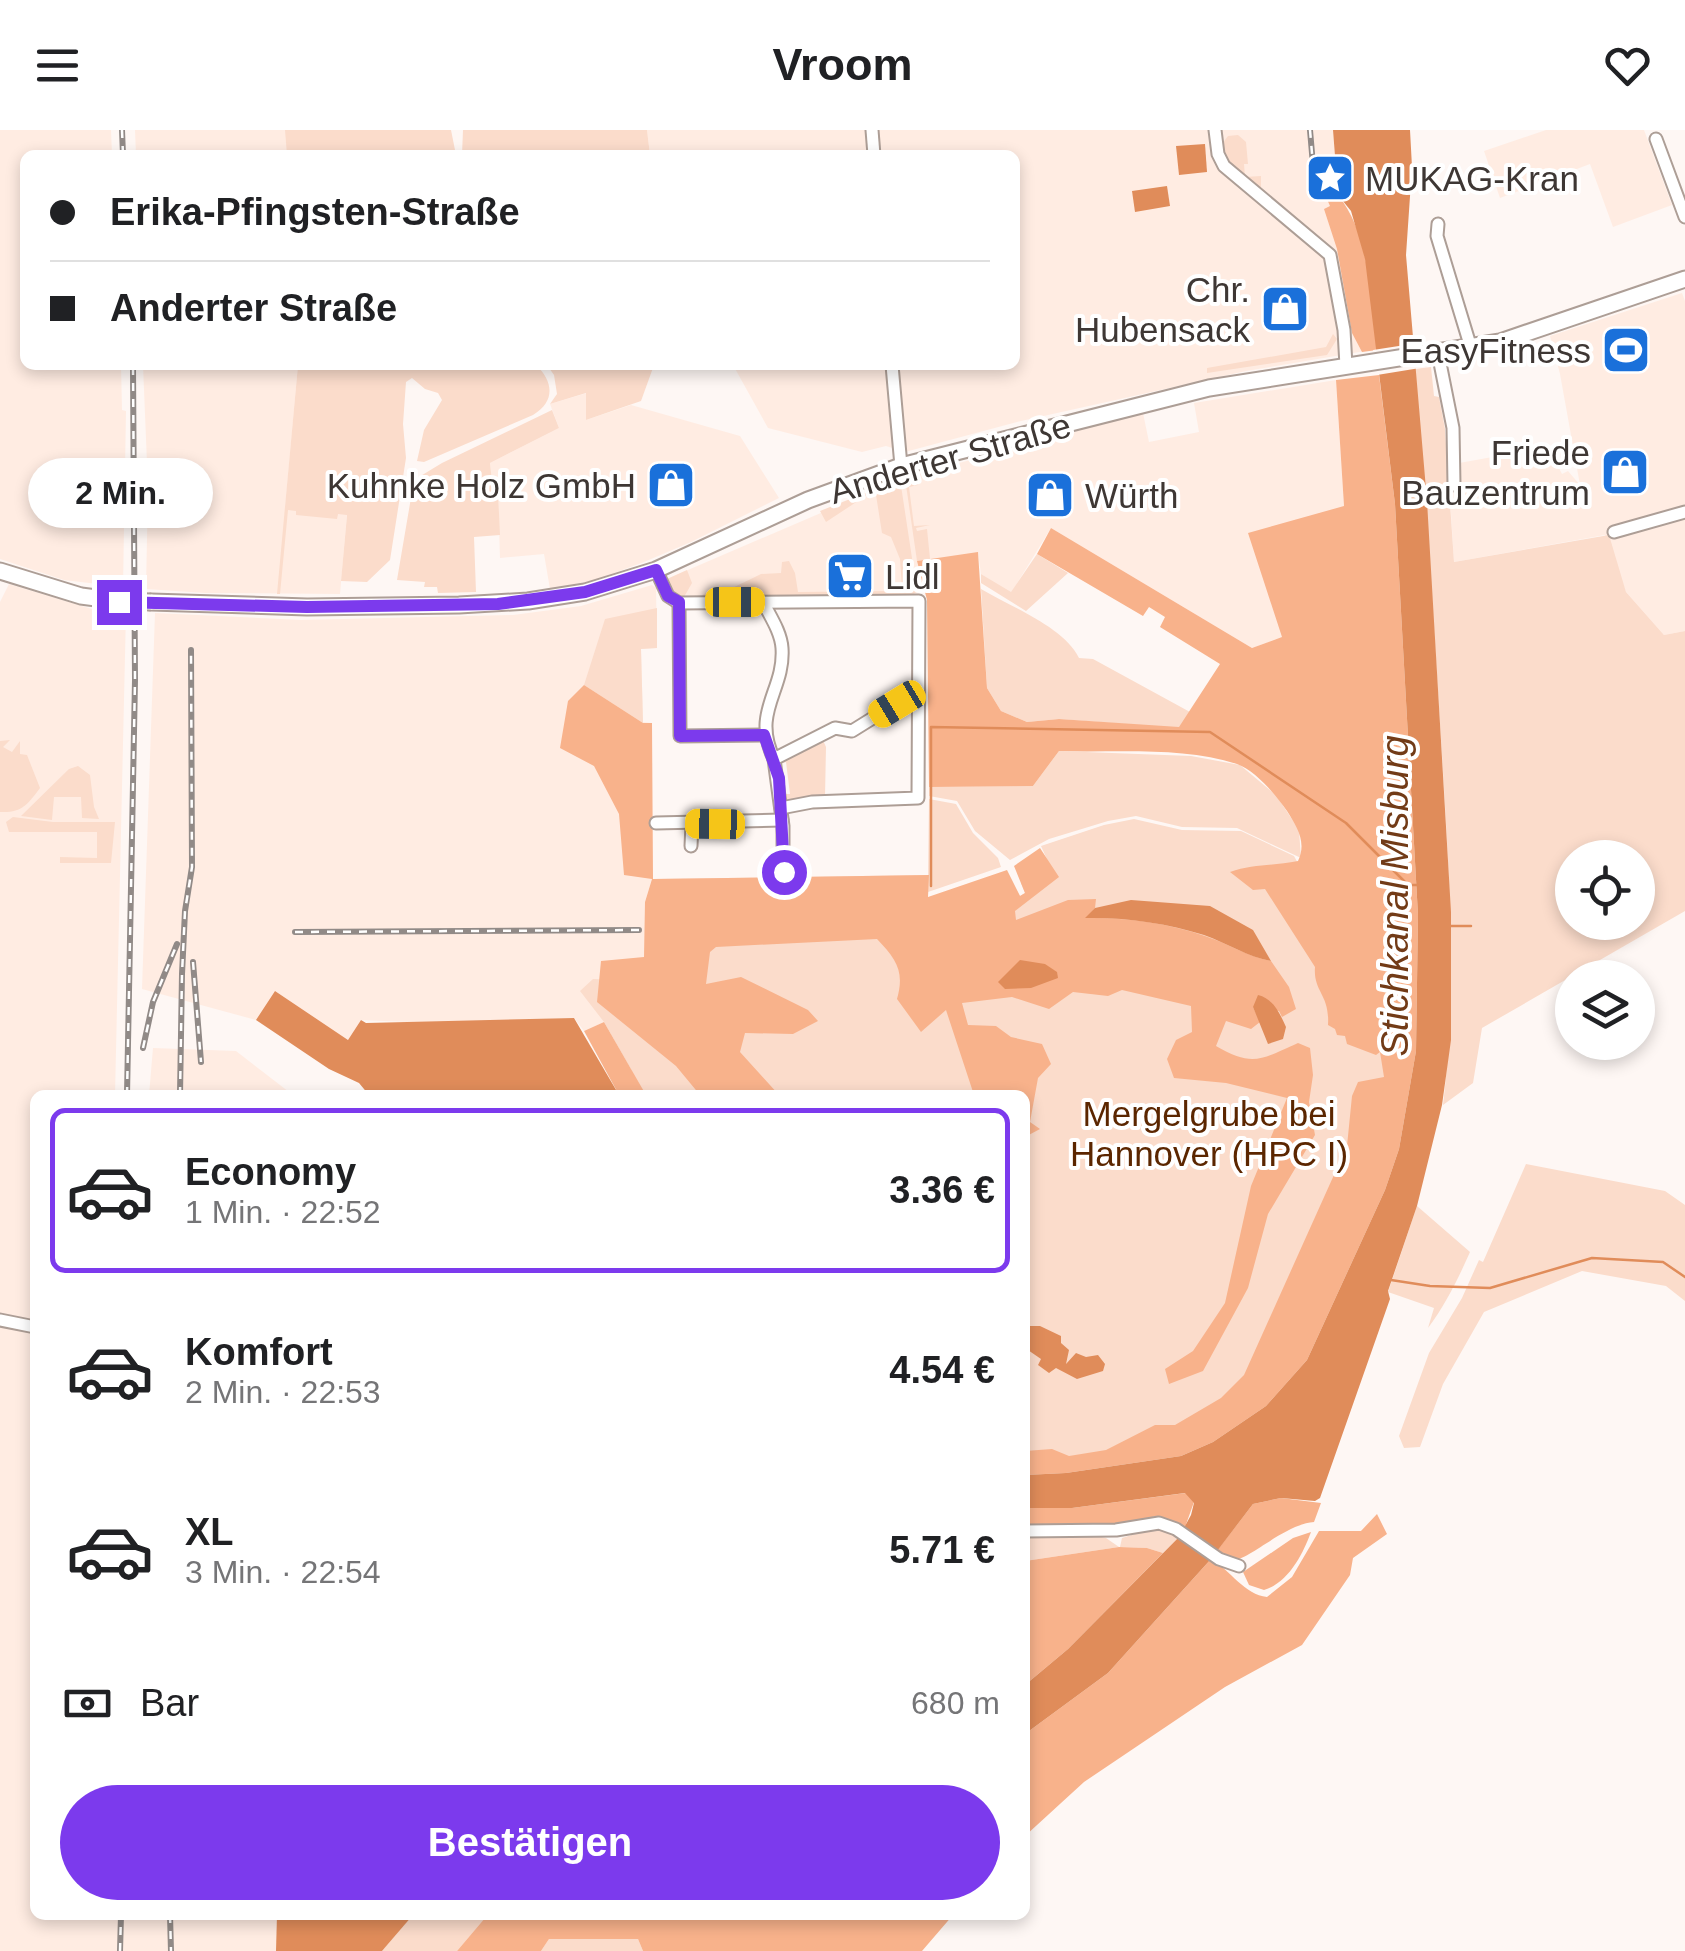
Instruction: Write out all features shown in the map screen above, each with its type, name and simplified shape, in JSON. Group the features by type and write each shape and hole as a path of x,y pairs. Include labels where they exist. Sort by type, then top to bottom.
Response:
{"main road":[{"name":"Anderter Straße","path":"0,571 82,596 119,602 307,607 498,604 585,592 656,570 808,500 900,466 1170,396 1471,348 1685,278"}],"street":[{"path":"1214,130 1224,166 1330,254 1344,330 1346,366"},
{"path":"1656,139 1685,217"},
{"path":"1438,224 1437,236 1471,348"},
{"path":"1431,354 1453,428 1454,485"},
{"path":"892,370 900,466"},
{"path":"1614,532 1685,512"},
{"path":"656,570 668,596 679,602 919,601 918,798 812,802 782,814 656,824"},
{"path":"679,602 680,736 764,735"},
{"path":"763,602 779,634 782,651 764,735 774,759 782,814 784,872"},
{"path":"774,759 835,728 852,731 897,704 917,703"},
{"path":"692,824 692,846"},
{"path":"0,1320 30,1326"},
{"path":"1030,1531 1116,1530 1152,1523 1176,1529 1220,1560 1239,1566"}],"shaded area":[{"path":"0,130 111,130 112,150 20,150 20,370 121,370 122,410 126,411 123,587 64,580 0,559"},
{"path":"135,130 321,130 319,150 136,150"},
{"path":"647,130 1333,130 1338,195 1377,349 1246,371 1021,421 905,452 886,446 862,452 768,428 736,370 1020,370 1020,150 649,150"},
{"path":"1333,130 1410,130 1412,167 1406,255 1427,501 1451,912 1451,1040 1442,1105 1417,1206 1388,1291 1390,1299 1320,1498 1281,1498 1253,1504 1211,1559 1108,1673 1030,1730 1030,1681 1068,1649 1179,1537 1194,1503 1185,1493 1072,1508 1030,1508 1030,1475 1181,1456 1213,1442 1266,1406 1307,1360 1385,1190 1399,1149 1416,1051 1418,915 1395,504 1365,259 1351,211 1338,195"},
{"path":"1546,130 1644,130 1672,205 1613,227 1590,164 1500,198 1484,151"},
{"path":"1205,144 1207,172 1179,175 1176,146"},
{"path":"1167,186 1170,206 1135,212 1132,191"},
{"path":"1338,195 1349,211 1363,249 1377,350 1362,352 1352,333 1337,249 1324,209 1330,206 1326,197"},
{"path":"1682,293 1685,631 1664,635 1626,592 1605,535 1454,562 1448,465 1548,447 1562,474 1568,471 1580,485 1550,336"},
{"path":"143,370 298,370 285,509 347,514 340,594 146,589 148,488"},
{"path":"1379,375 1395,504 1418,915 1416,1051 1399,1149 1385,1190 1307,1360 1266,1406 1213,1442 1181,1456 1030,1475 1030,1451 1052,1449 1069,1456 1106,1450 1155,1425 1175,1425 1221,1398 1244,1375 1347,1146 1352,1096 1358,1082 1384,1077 1380,1052 1376,1055 1347,1044 1345,1036 1337,1035 1328,1025 1327,1006 1316,982 1315,967 1265,889 1253,890 1230,872 1298,861 1301,847 1297,829 1282,805 1244,767 1216,758 1172,753 1059,751 1033,786 929,787 927,600 917,561 978,552 987,688 1001,711 1027,722 1059,719 1179,727 1220,664 1160,627 1165,617 1149,607 1143,616 1037,554 1051,528 1252,648 1282,637 1248,533 1344,506 1336,380"},
{"path":"1336,380 1344,506 1283,637 1252,648 1051,528 1011,593 981,574 978,553 917,561 924,592 913,595 708,600 681,597 667,579 900,479 1143,413 1149,442 1199,432 1194,403"},
{"path":"587,393 586,420 631,405 740,436 779,498 644,562 595,580 550,589 544,554 500,558 498,493 493,492 490,463 559,428 550,404"},
{"path":"9,584 92,609 126,612 115,1090 30,1090 30,1920 362,1920 361,1951 0,1951 0,602"},
{"path":"652,585 656,588 657,648 641,649 643,722 652,723 652,879 645,902 645,958 597,1002 604,1022 584,1031 574,1018 429,1023 361,1020 348,1040 275,991 256,1020 142,989 155,613 301,620 513,615 581,606"},
{"path":"584,685 643,723 652,723 653,879 929,875 928,897 1007,870 1020,896 1025,893 1014,866 1040,848 1059,877 1015,911 1016,920 1068,900 1096,899 1087,918 1176,928 1271,961 1289,987 1296,1009 1282,1017 1279,1011 1253,1007 1260,1022 1251,1029 1226,1021 1216,1046 1248,1059 1265,1057 1298,1043 1310,1048 1313,1075 1309,1102 1315,1135 1268,1214 1248,1288 1203,1371 1169,1384 1165,1369 1193,1351 1225,1303 1251,1186 1287,1098 1226,1083 1174,1078 1167,1059 1176,1040 1192,1032 1191,1006 1122,990 1108,996 1073,992 1049,1009 1012,997 962,1003 968,1025 996,1026 1011,1037 1042,1044 1051,1064 1038,1078 1030,1122 1030,1090 972,1090 946,1010 921,1032 897,999 897,966 877,939 716,947 710,952 706,984 741,977 808,1010 818,1021 793,1034 745,1033 740,1052 774,1090 696,1090 676,1066 597,1002 601,961 644,957 645,902 652,879 624,875 619,814 594,766 560,748 568,701"},
{"path":"1131,900 1210,906 1253,930 1271,961 1175,927 1085,918 1095,908"},
{"path":"1020,960 1045,964 1057,972 1058,978 1031,988 1005,989 998,982"},
{"path":"275,991 348,1040 361,1020 366,1023 574,1018 616,1090 365,1090 256,1020"},
{"path":"1258,995 1279,1012 1286,1027 1283,1039 1268,1044 1253,1007"},
{"path":"604,1022 643,1090 616,1090 584,1031"},
{"path":"153,1048 236,1051 287,1090 149,1090"},
{"path":"1030,1326 1040,1326 1061,1336 1061,1343 1069,1350 1066,1364 1076,1353 1086,1357 1098,1355 1105,1364 1103,1371 1077,1379 1056,1368 1049,1373 1038,1365 1041,1359 1030,1351"},
{"path":"1186,1493 1194,1502 1184,1530 1156,1516 1108,1525 1030,1528 1030,1508 1072,1508"},
{"path":"1281,1498 1321,1503 1314,1522 1290,1529 1238,1559 1230,1560 1216,1552 1253,1504"},
{"path":"1377,1514 1387,1534 1353,1558 1350,1575 1302,1645 1225,1687 1084,1782 1030,1831 1030,1730 1108,1673 1211,1559 1252,1592 1267,1597 1292,1577 1319,1531 1361,1531"},
{"path":"1311,1532 1299,1558 1280,1581 1264,1590 1249,1585 1243,1572 1293,1538"},
{"path":"1119,1547 1163,1553 1068,1649 1030,1681 1030,1560"},
{"path":"277,1920 409,1920 382,1951 276,1951"},
{"path":"483,1920 949,1920 922,1951 643,1951 638,1939 549,1939 541,1951 457,1951"}],"green space":[{"path":"285,130 451,130 455,150 287,150"},
{"path":"463,130 647,130 649,150 462,150"},
{"path":"1238,135 1246,142 1245,177 1228,162 1222,144 1228,136"},
{"path":"1261,176 1261,191 1245,177"},
{"path":"1333,334 1337,339 1327,355 1207,373 1207,368 1326,347"},
{"path":"1431,367 1434,396 1439,397 1445,429 1454,562 1609,535 1626,592 1664,635 1685,631 1685,911 1655,928 1655,840 1555,840 1555,940 1635,940 1600,960 1555,960 1555,986 1482,1028 1473,1083 1443,1105 1451,974 1433,611 1415,369"},
{"path":"298,370 540,370 550,392 540,410 424,462 417,461 424,430 442,400 438,393 425,389 412,378 406,382 406,458 390,560 367,582 341,581 347,515 338,514 337,519 296,515 296,511 288,510 277,594"},
{"path":"550,370 652,370 641,401 586,420 586,393 550,404 557,394"},
{"path":"552,410 559,428 490,463 493,491 498,492 500,535 474,537 476,592 438,593 437,587 424,587 425,582 397,580 414,480"},
{"path":"917,475 918,485 909,487 914,526 930,525 916,528 927,529 930,559 917,561 905,478"},
{"path":"900,479 917,591 913,595 708,600 702,595 715,589 718,595 761,574 781,573 782,562 789,561 798,592 902,588 900,559 891,537 882,533 876,495 870,493 826,522 820,511"},
{"path":"1037,554 1068,573 1026,611 981,583 981,574 1011,592"},
{"path":"687,570 692,583 684,597 671,592 667,579"},
{"path":"981,589 1050,628 1079,658 1093,659 1190,712 1179,728 1059,719 1027,722 1001,711 987,688"},
{"path":"657,608 657,648 641,649 643,723 584,685 605,619"},
{"path":"822,738 826,747 825,797 786,801 783,794 790,794 786,762 780,764 781,759"},
{"path":"10,740 3,747 12,752 20,741 20,754 27,755 40,788 23,807 0,812 0,741"},
{"path":"1059,751 1191,756 1240,765 1276,795 1299,830 1301,858 1237,828 1182,827 1136,816 1049,839 1010,860 975,831 957,801 929,796 929,787 1033,786"},
{"path":"78,766 90,775 99,819 82,818 81,797 54,797 52,820 21,816 69,769"},
{"name":"Mergelgrube bei Hannover (HPC I)","path":"929,799 956,804 973,833 998,858 1001,867 928,892 927,906 1013,884 1020,896 1025,893 1021,883 1050,866 1041,846 1134,819 1182,830 1241,831 1294,856 1412,1072 1266,1406 1030,1474 1030,1090 622,1090 632,1071 604,1022 580,991 593,979 617,980 649,965 652,879 928,875"},
{"path":"13,817 53,822 115,822 111,863 60,863 60,857 97,858 97,832 9,832 6,822"},
{"path":"1526,1164 1665,1191 1685,1205 1685,1301 1666,1286 1582,1271 1484,1312 1443,1384 1420,1447 1404,1448 1399,1436 1429,1353 1462,1298 1479,1260 1483,1262"},
{"path":"1417,1206 1470,1252 1428,1328 1434,1308 1388,1292"},
{"path":"1160,1526 1179,1537 1163,1553 1120,1547 1122,1538"},
{"path":"1084,1533 1106,1538 1119,1547 1030,1560 1030,1534"},
{"path":"409,1920 483,1920 457,1951 382,1951"},
{"path":"549,1939 638,1939 643,1951 541,1951"}],"pier":[{"path":"1418,343 1420,368 1377,375 1373,350"}],"waterway":[{"name":"Stichkanal Misburg","path":"931,886 931,727 1210,732 1346,823 1408,885 1417,885"},
{"path":"1451,926 1471,926"},
{"path":"1391,1280 1490,1288 1592,1258 1663,1262 1685,1277"}],"railway":[{"path":"122,130 123,150"},
{"path":"1310,130 1313,165"},
{"path":"127,1090 135,680 133,370"},
{"path":"180,1090 185,911 192,867 191,650"},
{"path":"295,932 639,930"},
{"path":"143,1048 153,1002 177,944"},
{"path":"193,962 201,1062"},
{"path":"120,1951 121,1920"},
{"path":"170,1920 171,1951"}],"place":[{"name":"MUKAG-Kran","path":"1330,178"},
{"name":"Chr. Hubensack","path":"1285,309"},
{"name":"EasyFitness","path":"1626,350"},
{"name":"Friede Bauzentrum","path":"1625,472"},
{"name":"Kuhnke Holz GmbH","path":"671,485"},
{"name":"Würth","path":"1050,495"},
{"name":"Lidl","path":"850,576"}],"route":[{"path":"119,602 307,607 498,604 585,592 656,570 668,596 679,602 680,736 764,735 779,778 784,872"}]}
